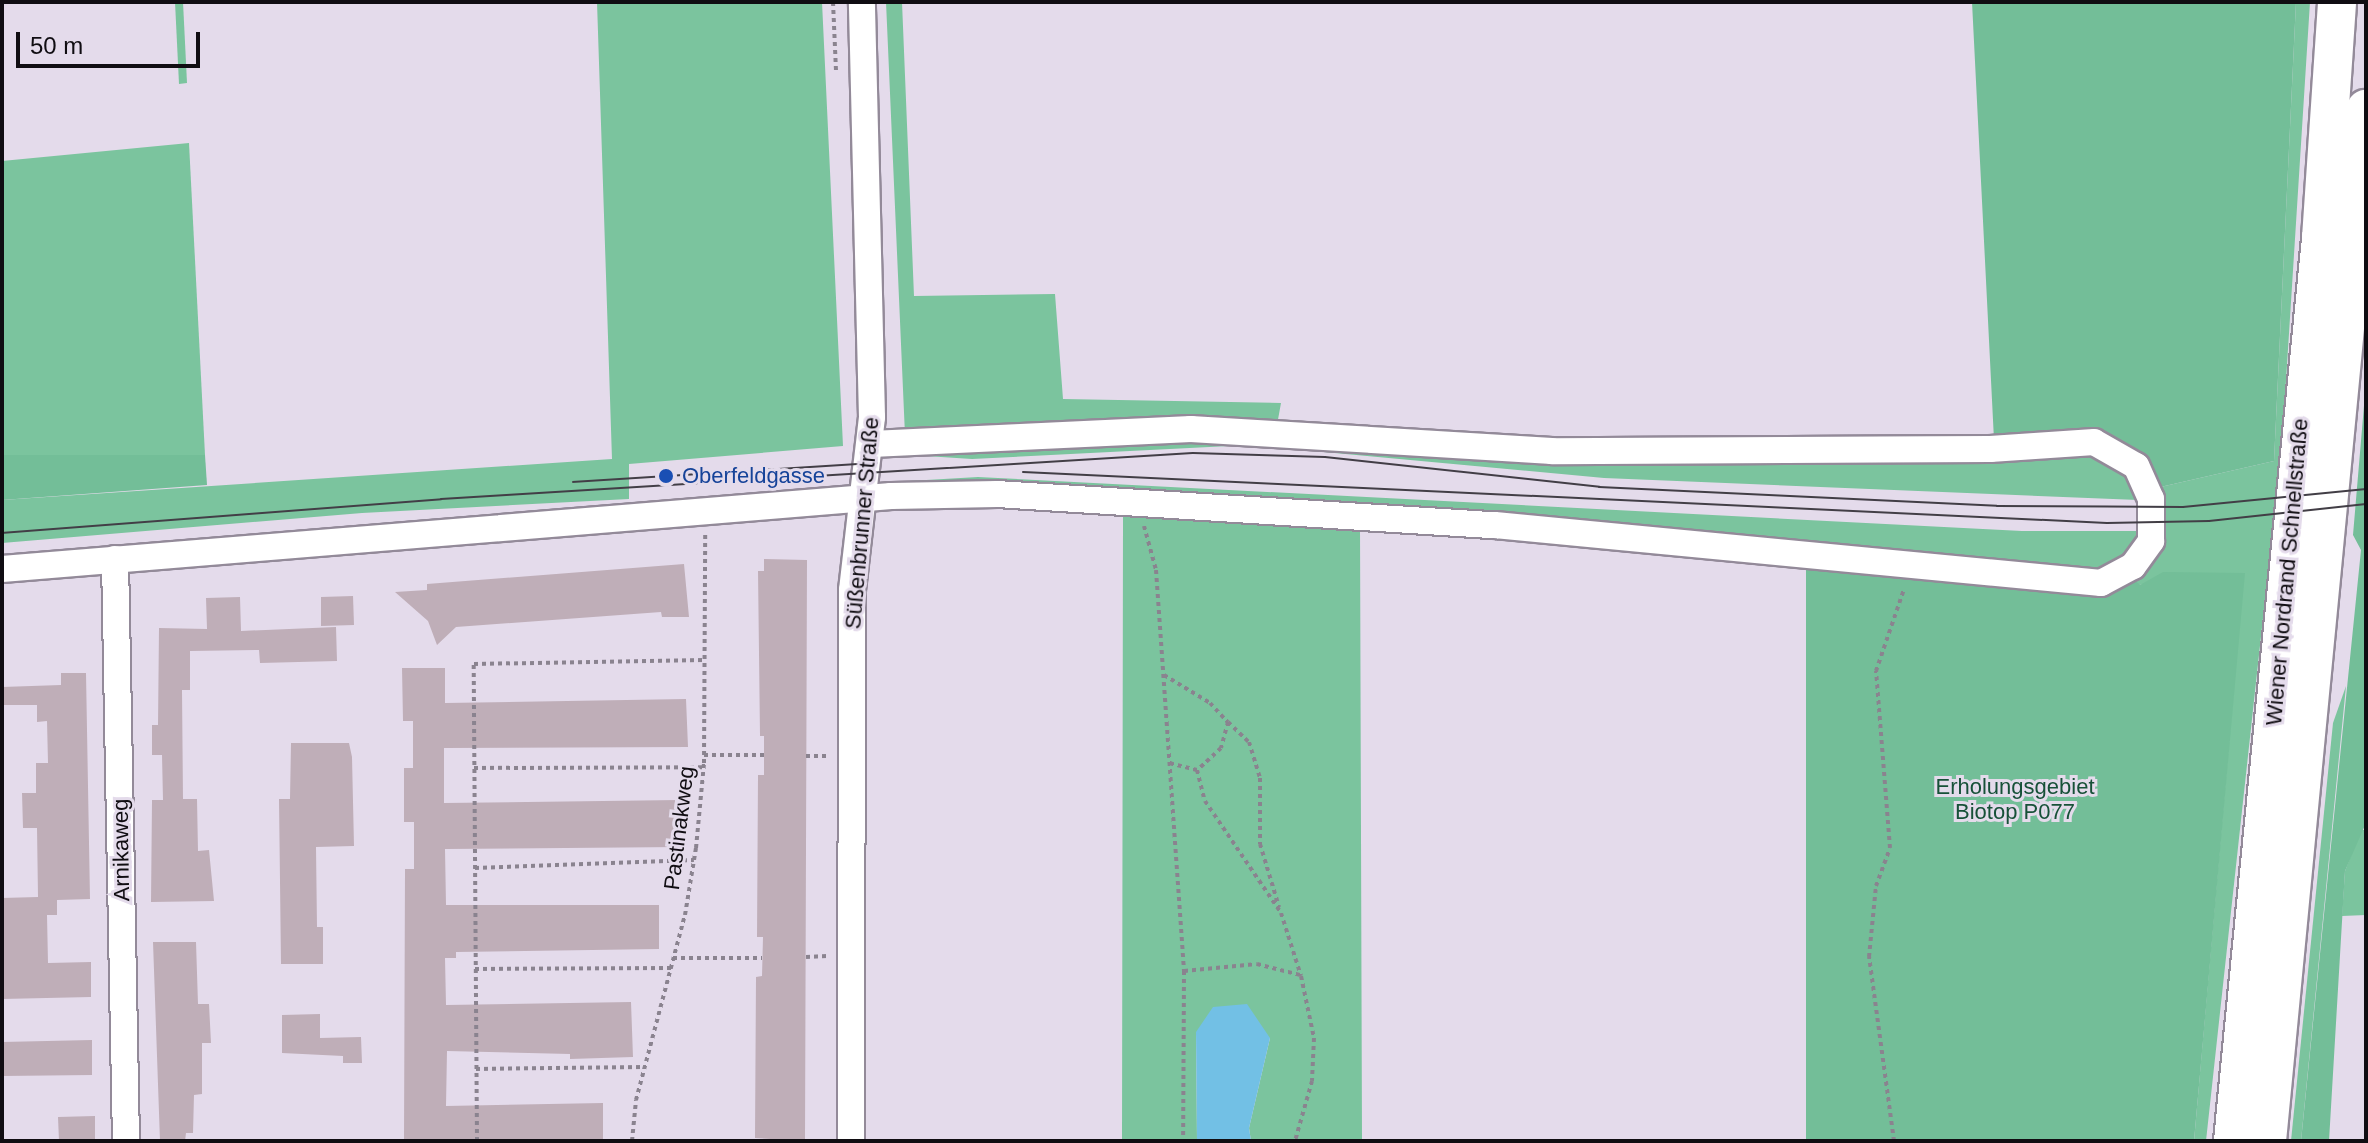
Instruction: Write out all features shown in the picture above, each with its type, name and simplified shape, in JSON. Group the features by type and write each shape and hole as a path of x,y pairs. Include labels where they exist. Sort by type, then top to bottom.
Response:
{"highway":[{"name":"Wiener Nordrand Schnellstraße","path":"2233,1141 2321,238 2337,2"},
{"name":"Wiener Nordrand Schnellstraße","path":"2267,1141 2366,109"}],"street":[{"name":"Süßenbrunner Straße","path":"851,1141 852,590 871,444 862,2"},
{"path":"2,569 862,499 997,494 1495,525 2101,583 2133,566 2151,541 2151,499 2136,466 2094,442 1990,449 1552,451 1191,429 871,444"},
{"name":"Arnikaweg","path":"115,559 126,1141"}],"path":[{"path":"1137,502 1156,570 1184,971 1183,1141"},
{"name":"Pastinakweg","path":"632,1141 645,1067 671,968 694,860 704,767 706,513"},
{"path":"1894,1141 1869,957 1876,886 1890,848 1876,671 1915,565"},
{"path":"477,1141 474,664 704,660"},
{"path":"1163,675 1210,703 1249,742 1260,778 1260,844 1301,976 1314,1038 1312,1081 1295,1141"},
{"path":"1197,770 1221,748 1228,722"},
{"path":"704,755 764,755"},
{"path":"806,756 828,756"},
{"path":"1168,763 1197,770"},
{"path":"474,768 704,767"},
{"path":"1197,770 1205,801 1281,913"},
{"path":"475,868 694,860"},
{"path":"806,957 827,956"},
{"path":"673,958 762,958"},
{"path":"1184,971 1257,964 1301,976"},
{"path":"475,969 671,968"},
{"path":"476,1069 645,1067"}],"green space":[{"path":"175,2 183,2 187,83 179,84"},
{"path":"597,2 822,2 843,446 629,464 629,499 362,513 2,543 2,500 612,459"},
{"path":"886,2 902,2 914,296 1055,294 1063,399 1281,403 1277,425 905,435"},
{"path":"1972,2 2296,2 2274,461 2156,488 2139,462 1994,440"},
{"path":"2296,2 2310,2 2282,444 2206,1141 2194,1141 2244,573 2139,585 2132,577 2156,488 2274,461"},
{"path":"189,143 205,455 2,455 2,161"},
{"path":"2366,382 2366,823 2345,871 2329,1141 2301,1141 2361,550 2353,535"},
{"path":"1125,439 2088,452 2126,468 2138,500 1604,478 1249,445 972,459 910,455"},
{"path":"2,455 205,455 207,485 2,500"},
{"path":"978,477 2022,531 2137,531 2133,548 2109,571 908,487 909,481"},
{"path":"1123,514 1360,524 1362,1141 1251,1141 1249,1128 1270,1038 1196,1032 1197,1141 1122,1141"},
{"name":"Erholungsgebiet Biotop P077","path":"1806,562 2132,577 2140,585 2163,572 2245,573 2194,1141 1806,1141"},
{"path":"2346,686 2301,1141 2291,1141 2333,723"},
{"path":"2361,830 2366,830 2366,915 2342,916 2345,871"}],"water":[{"path":"1247,1004 1270,1038 1249,1128 1251,1141 1197,1141 1196,1032 1213,1007"}],"building":[{"path":"764,559 807,560 805,1141 755,1138 756,977 762,976 763,937 757,937 758,775 764,775 764,736 760,736 758,571 764,571"},
{"path":"684,564 689,617 662,617 661,612 456,627 437,645 428,621 395,592 427,590 427,584"},
{"path":"353,596 354,625 321,626 321,597"},
{"path":"240,597 241,631 336,627 337,661 260,663 259,650 190,651 190,690 182,690 183,799 197,799 198,851 209,850 214,901 151,902 152,800 163,800 162,755 152,755 152,725 158,725 159,628 207,629 206,598"},
{"path":"402,668 445,668 445,703 686,699 688,747 444,748 444,803 679,800 680,847 445,849 446,905 659,905 659,949 456,952 456,958 445,958 446,1005 631,1002 633,1057 570,1059 570,1054 447,1051 446,1106 603,1103 603,1141 404,1141 405,869 414,869 414,822 404,822 404,768 413,768 413,721 403,721"},
{"path":"61,673 86,673 90,899 57,900 57,915 47,915 48,963 91,962 91,997 2,999 2,898 38,897 37,828 23,828 22,793 36,793 36,763 48,763 47,721 37,722 37,705 2,705 2,687 61,685"},
{"path":"291,743 349,743 352,757 354,846 316,847 317,927 323,927 323,964 281,964 279,799 290,799"},
{"path":"153,942 196,942 198,1004 209,1004 211,1043 202,1043 202,1094 194,1095 193,1133 186,1133 185,1141 160,1141"},
{"path":"320,1014 320,1038 361,1037 362,1063 343,1063 343,1056 282,1053 282,1015"},
{"path":"92,1040 92,1075 2,1076 2,1042"},
{"path":"95,1116 95,1141 59,1141 58,1117"}],"tram line":[{"path":"2,533 441,499 1193,453 1325,457 1599,487 1997,506 2183,507 2366,489"},
{"path":"573,482 876,463"},
{"path":"1023,472 2107,523 2209,521 2366,504"}],"place":[{"name":"Oberfeldgasse","path":"666,476"}]}
